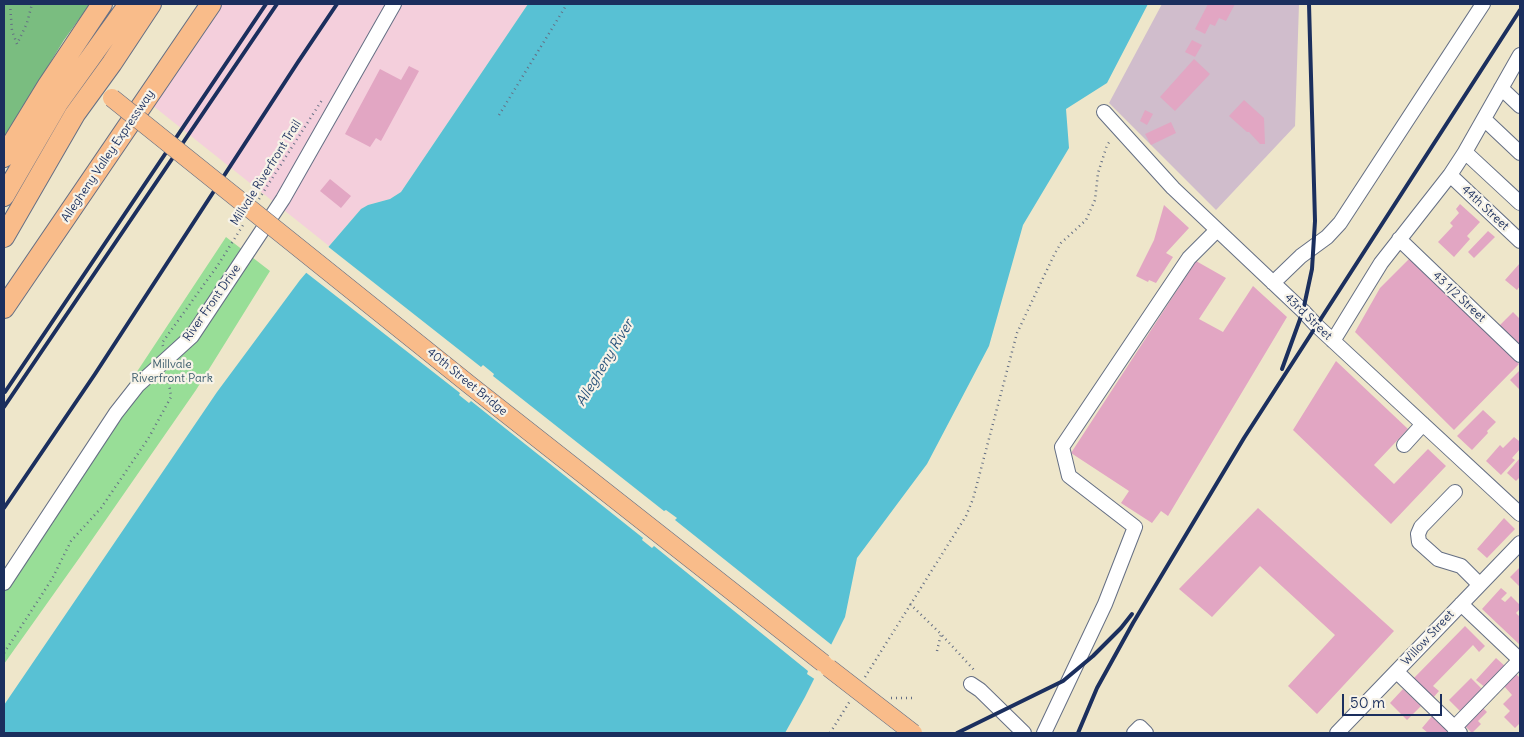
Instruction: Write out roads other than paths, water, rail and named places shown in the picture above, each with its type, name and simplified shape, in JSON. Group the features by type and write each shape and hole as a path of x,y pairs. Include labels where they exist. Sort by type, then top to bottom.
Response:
{"highway":[{"path":"4,157 48,85 102,4"},
{"path":"4,196 58,103 129,4"},
{"path":"4,237 75,114 151,4"},
{"name":"Allegheny Valley Expressway","path":"4,308 211,4"}],"main road":[{"name":"40th Street Bridge","path":"112,98 464,380 913,733"}],"street":[{"name":"River Front Drive","path":"4,583 116,413 138,385 192,336 283,199 394,4"},
{"path":"1273,283 1301,256 1327,237 1340,223 1482,4"},
{"path":"1333,341 1381,263 1450,175 1520,55"},
{"path":"1502,88 1520,106"},
{"name":"43rd Street","path":"1104,112 1173,188 1333,341 1520,514"},
{"path":"1484,119 1520,153"},
{"path":"1465,152 1520,204"},
{"name":"44th Street","path":"1450,175 1520,241"},
{"path":"1044,733 1105,604 1135,527 1069,476 1062,447 1189,258 1218,230"},
{"name":"43 1/2 Street","path":"1398,239 1520,355"},
{"path":"1404,445 1423,424"},
{"path":"1455,492 1420,528 1418,534 1419,542 1438,559 1461,566 1480,584"},
{"name":"Willow Street","path":"1337,733 1520,543"},
{"path":"1397,672 1457,731 1520,660 1461,604"},
{"path":"975,679 980,690 1024,733"},
{"path":"1134,733 1140,727 1146,733"}],"water":[{"name":"Allegheny River","path":"528,4 1148,4 1107,83 1066,109 1069,148 1023,225 989,346 927,464 857,558 845,617 785,733 4,733 4,705 217,392 300,280 361,209 390,199 401,192"}],"railway":[{"path":"5,392 266,4"},
{"path":"4,407 277,4"},
{"path":"4,508 95,374 337,4"},
{"path":"1282,369 1303,311 1312,269 1315,221 1309,4"},
{"path":"1078,733 1097,688 1133,623 1244,438 1520,10"},
{"path":"957,733 1063,681 1093,656 1132,614"}],"park label":[{"name":"Millvale Riverfront Park","path":"172,372"}]}
